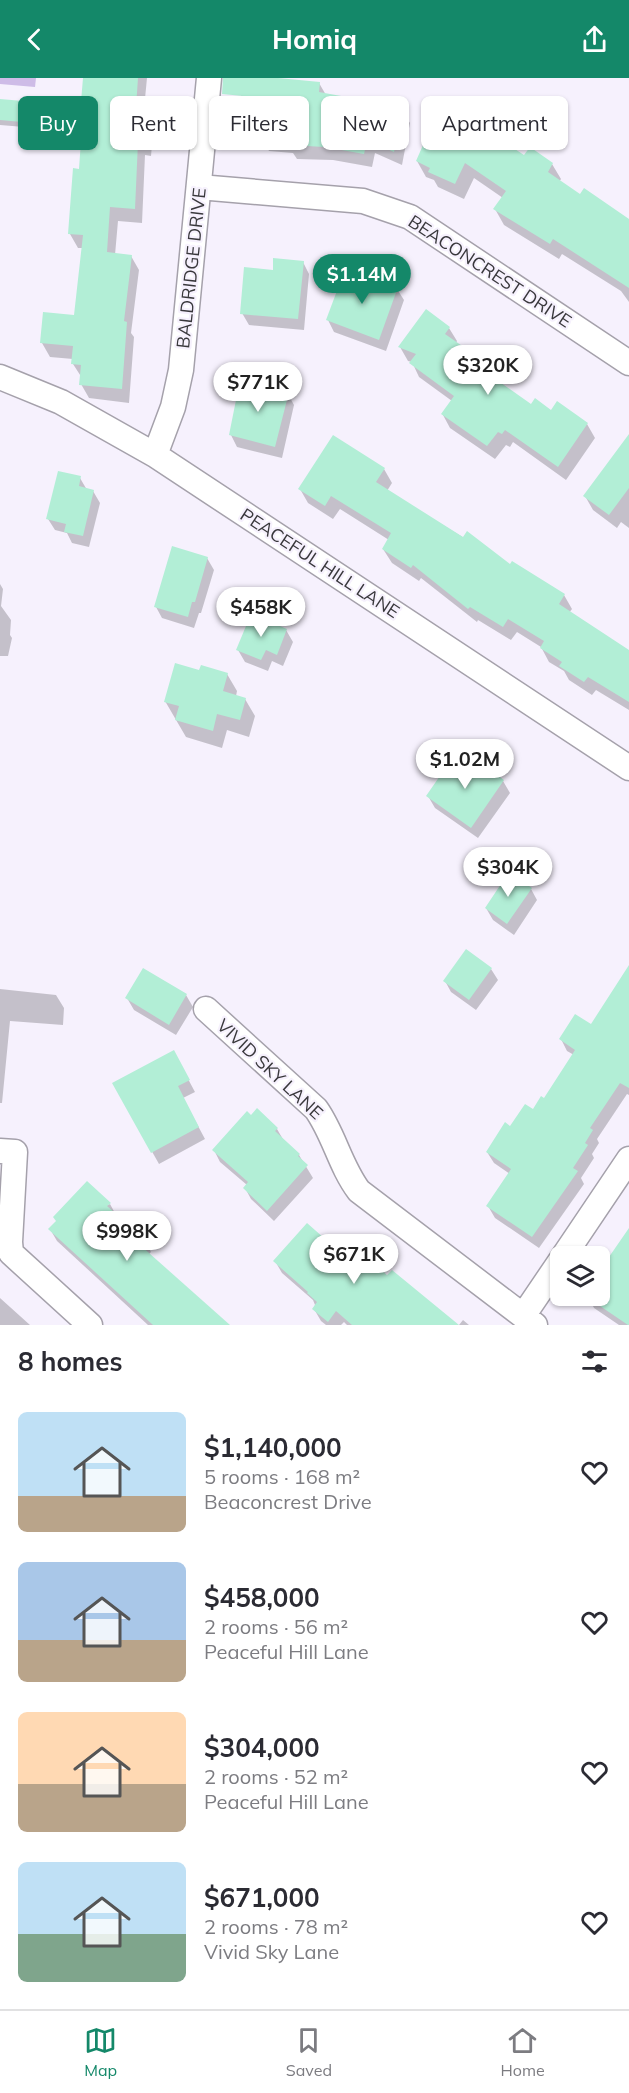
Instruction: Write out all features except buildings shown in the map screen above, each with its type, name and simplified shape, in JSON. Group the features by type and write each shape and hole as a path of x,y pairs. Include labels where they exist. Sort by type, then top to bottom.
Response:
{"street":[{"name":"BALDRIDGE DRIVE","path":"155,454 173,407 181,370 208,78"},
{"name":"BEACONCREST DRIVE","path":"199,187 363,201 410,217 629,363"},
{"name":"PEACEFUL HILL LANE","path":"0,377 61,402 155,454 629,768"},
{"name":"VIVID SKY LANE","path":"206,1009 316,1108 326,1123 349,1178 359,1191 529,1320"},
{"path":"8,1151 11,1253 90,1325"},
{"path":"570,1246 629,1159"},
{"path":"529,1320 550,1281"}],"shaded area":[{"path":"0,78 36,78 35,87 0,84"}]}
